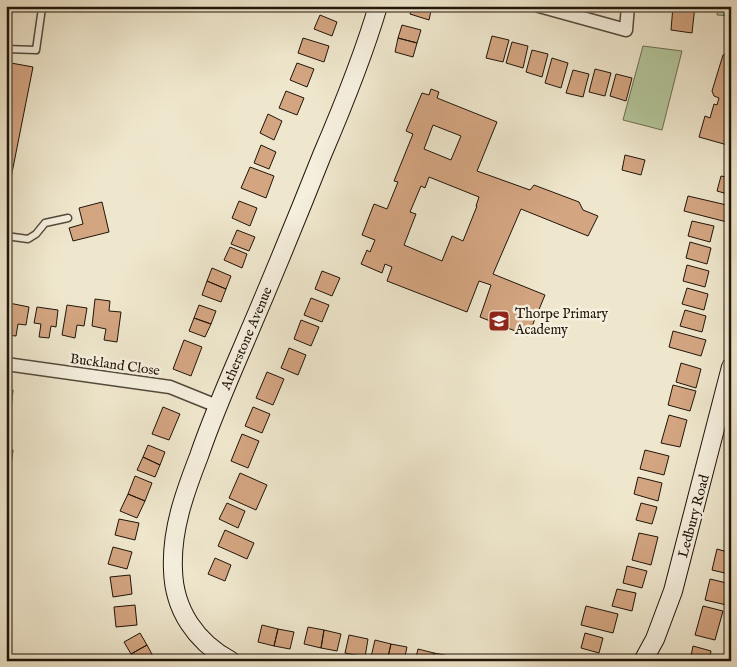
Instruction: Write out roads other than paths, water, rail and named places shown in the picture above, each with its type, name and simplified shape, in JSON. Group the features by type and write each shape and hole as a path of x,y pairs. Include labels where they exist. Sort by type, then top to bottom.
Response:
{"street":[{"name":"Atherstone Avenue","path":"231,661 215,652 193,631 180,602 173,571 179,513 217,406 360,64 378,6"},
{"path":"539,6 626,30 628,6"},
{"name":"Buckland Close","path":"6,364 170,388 217,406"},
{"name":"Ledbury Road","path":"643,661 655,639 673,591 731,366"}],"lane":[{"path":"6,49 36,50 42,8"},
{"path":"6,236 28,238 36,234 45,223 68,218"}],"place":[{"name":"Thorpe Primary Academy","path":"499,321"}]}
